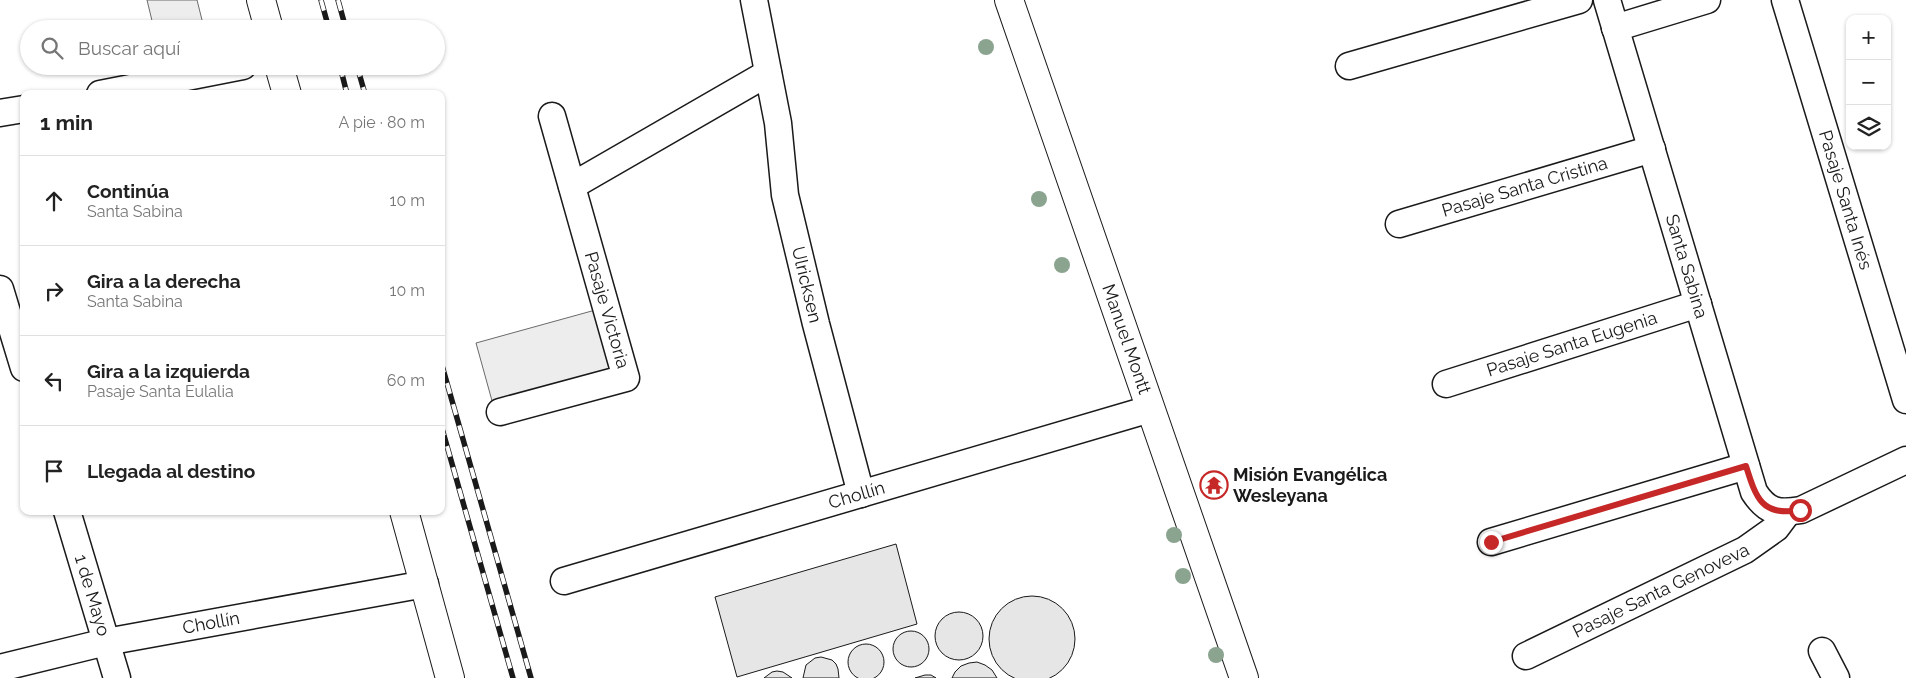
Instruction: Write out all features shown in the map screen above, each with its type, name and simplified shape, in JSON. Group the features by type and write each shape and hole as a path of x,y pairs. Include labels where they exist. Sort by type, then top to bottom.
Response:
{"main road":[{"path":"261,0 267,20"},
{"name":"Manuel Montt","path":"1008,0 1244,678"},
{"path":"282,75 286,90"},
{"path":"405,515 450,678"}],"street":[{"name":"Ulricksen","path":"754,0 778,123 785,195 811,304 861,494"},
{"path":"1349,66 1579,0"},
{"name":"Santa Sabina","path":"1607,0 1754,492 1760,501 1769,508 1778,512 1788,512"},
{"path":"1615,28 1707,0"},
{"name":"Pasaje Santa Inés","path":"1785,0 1906,400"},
{"path":"572,186 768,73"},
{"path":"120,90 197,75"},
{"path":"0,113 20,109"},
{"name":"Pasaje Victoria","path":"500,412 626,378 552,116"},
{"name":"Pasaje Santa Cristina","path":"1399,224 1652,149"},
{"path":"0,289 20,355"},
{"name":"Pasaje Santa Eugenia","path":"1446,384 1698,304"},
{"name":"Chollín","path":"564,582 1150,409"},
{"path":"1788,512 1800,510 1906,460"},
{"path":"1491,542 1746,466"},
{"name":"Pasaje Santa Genoveva","path":"1526,656 1745,550 1776,528 1788,512"},
{"name":"1 de Mayo","path":"68,515 117,678"},
{"name":"Chollín","path":"0,668 106,642 425,584"},
{"path":"1822,650 1836,678"}],"shaded area":[{"path":"147,0 197,0 202,20 152,20"},
{"path":"599,309 617,373 494,408 476,343"}],"building":[{"path":"896,544 917,624 737,677 715,597"},
{"path":"1024,597 1040,597 1056,604 1067,615 1074,631 1074,647 1067,663 1056,674 1045,679 1019,679 1008,674 997,663 990,647 990,631 997,615 1008,604"},
{"path":"954,612 964,612 976,619 983,631 983,641 976,653 964,660 954,660 946,656 939,649 935,641 935,631 939,623 946,616"},
{"path":"911,631 918,632 924,636 928,642 928,656 924,662 918,666 911,667 904,666 898,662 894,656 893,649 894,642 898,636 904,632"},
{"path":"866,644 873,646 882,655 884,662 882,669 873,678 859,678 850,669 848,662 850,655 859,646"},
{"path":"821,657 832,660 836,664 839,678 803,678 806,665 815,658"},
{"path":"977,662 992,670 997,678 952,678 961,666"},
{"path":"777,671 783,672 792,678 764,678"},
{"path":"931,675 936,678 915,678"}],"railway":[{"path":"321,0 327,20"},
{"path":"338,0 344,20"},
{"path":"342,75 346,90"},
{"path":"360,75 364,90"},
{"path":"445,376 531,678"},
{"path":"445,439 513,678"}],"place":[{"name":"Misión Evangélica Wesleyana","path":"1214,485"}],"route":[{"path":"1491,542 1746,466 1754,492 1760,501 1778,512 1800,510"}]}
